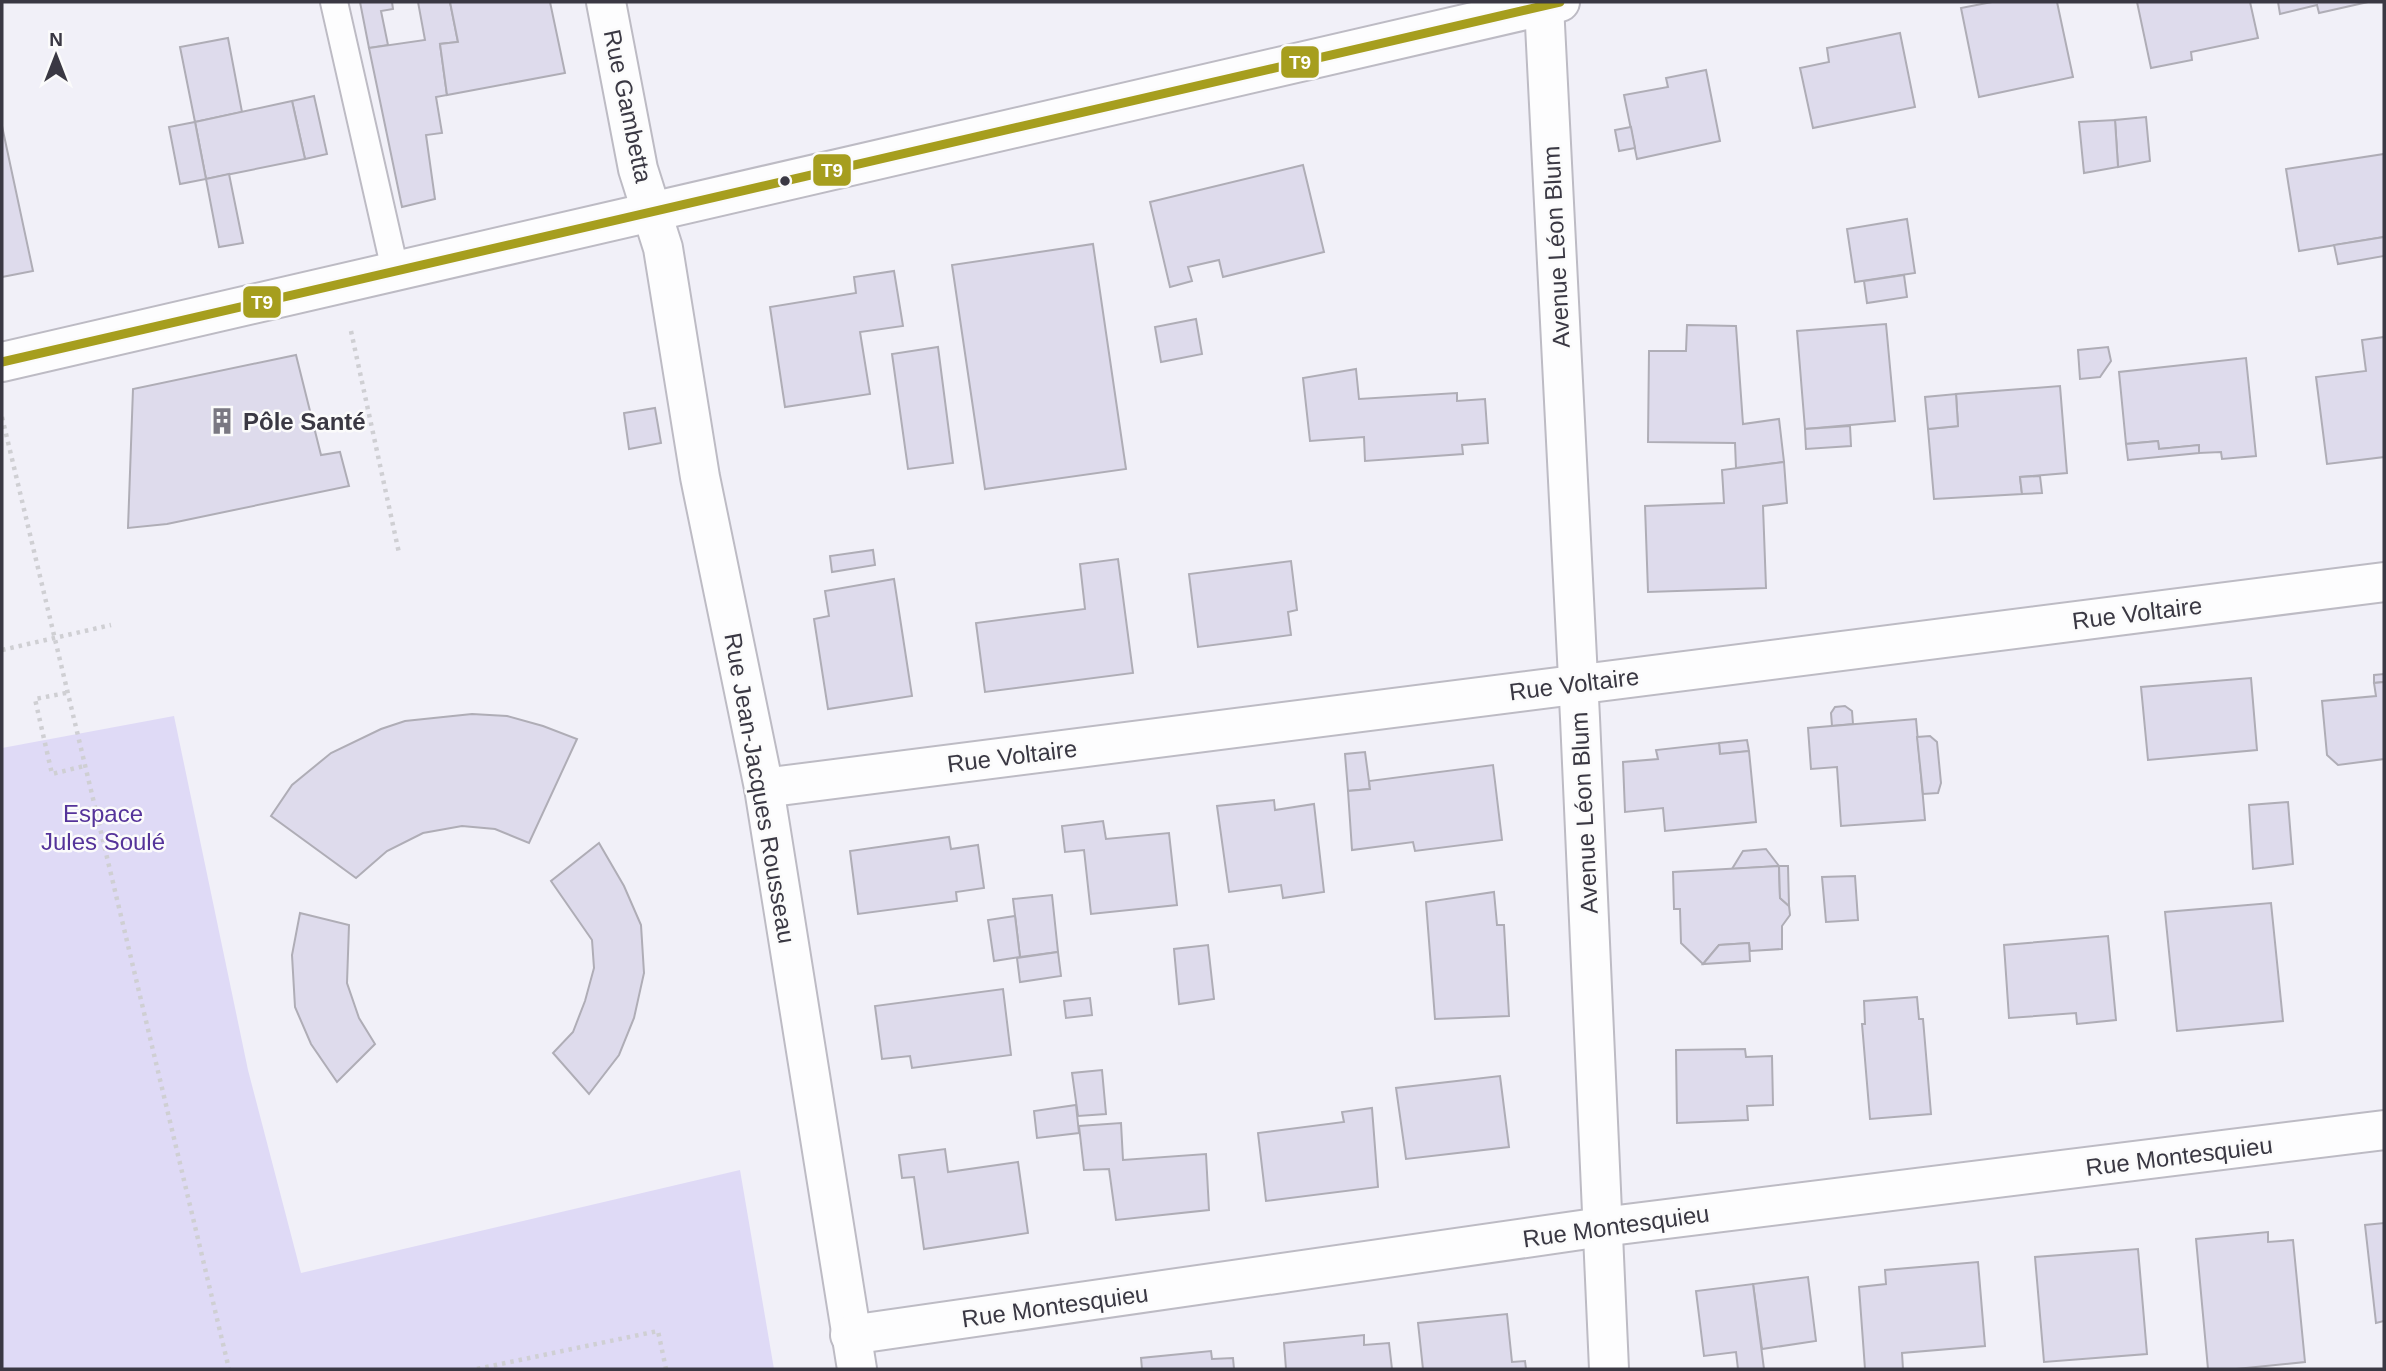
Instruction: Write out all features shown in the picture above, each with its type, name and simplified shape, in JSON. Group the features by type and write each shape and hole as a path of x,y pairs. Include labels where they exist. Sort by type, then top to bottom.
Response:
{"street":[{"name":"Rue Gambetta","path":"606,2 638,169 653,209"},
{"path":"2,362 653,209 1552,4"},
{"name":"Avenue Léon Blum","path":"1552,4 1578,684 1609,1369"},
{"name":"Rue Jean-Jacques Rousseau","path":"653,209 663,248 703,490 764,788 854,1352"},
{"name":"Rue Voltaire","path":"764,788 2384,582"},
{"name":"Rue Montesquieu","path":"854,1352 1602,1227 2384,1130"}],"lane":[{"path":"334,2 395,270"}],"path":[{"path":"340,282 399,553"},
{"path":"2,417 229,1369"},
{"path":"2,650 111,625"},
{"path":"66,693 35,699 51,774 84,766"},
{"path":"477,1369 658,1331 666,1369"}],"green space":[{"name":"Espace Jules Soulé","path":"174,716 248,1070 301,1273 740,1170 774,1369 2,1369 2,748"}],"building":[{"path":"360,2 392,2 393,9 381,11 388,45 369,48"},
{"path":"418,2 450,2 458,42 440,44 447,95 436,97 442,133 426,135 435,199 402,207 369,48 425,40"},
{"path":"450,2 550,2 565,73 447,95 440,44 458,42"},
{"path":"1992,2 2057,2 2073,77 1979,97 1961,8"},
{"path":"2137,2 2250,2 2258,38 2191,52 2192,60 2151,68"},
{"path":"2278,2 2368,2 2319,13 2317,5 2280,14"},
{"path":"1900,33 1915,107 1813,128 1800,68 1829,62 1827,48"},
{"path":"228,38 242,112 195,122 180,47"},
{"path":"1706,70 1720,141 1637,159 1624,95 1668,87 1666,78"},
{"path":"314,96 327,154 305,159 292,101"},
{"path":"292,101 305,159 206,179 195,122"},
{"path":"2146,117 2150,161 2118,167 2115,120"},
{"path":"2115,120 2118,167 2084,173 2079,122"},
{"path":"195,122 206,179 180,184 169,127"},
{"path":"2,126 33,271 2,277"},
{"path":"1631,127 1635,148 1619,151 1615,130"},
{"path":"2384,154 2384,237 2299,251 2286,169"},
{"path":"1303,165 1324,252 1223,277 1219,260 1188,267 1192,281 1170,287 1150,202"},
{"path":"229,174 243,243 219,247 206,179"},
{"path":"1907,219 1915,273 1855,282 1847,229"},
{"path":"2384,237 2384,256 2338,264 2334,245"},
{"path":"1093,244 1126,469 985,489 952,265"},
{"path":"894,271 903,326 860,332 870,394 785,407 770,307 856,293 854,277"},
{"path":"1904,275 1907,297 1867,303 1864,281"},
{"path":"1196,319 1202,354 1161,362 1155,327"},
{"path":"1886,324 1895,421 1805,429 1797,331"},
{"path":"1687,325 1736,326 1743,424 1779,419 1784,462 1736,468 1735,443 1648,442 1649,351 1686,351"},
{"path":"2384,337 2384,457 2327,464 2316,377 2366,371 2362,340"},
{"path":"938,347 953,463 908,469 892,354"},
{"path":"2108,347 2111,361 2100,377 2080,379 2078,350"},
{"name":"Pôle Santé","path":"296,355 321,455 340,452 349,486 167,524 128,528 133,389"},
{"path":"2246,358 2256,456 2222,459 2221,452 2199,453 2199,445 2159,449 2158,441 2126,444 2119,372"},
{"path":"1356,369 1359,399 1457,393 1457,401 1485,399 1488,443 1462,445 1463,454 1365,461 1364,437 1310,441 1303,378"},
{"path":"2060,386 2067,473 2020,477 2022,494 1934,499 1928,429 1958,426 1956,394"},
{"path":"1956,394 1958,426 1928,429 1925,397"},
{"path":"655,408 661,443 629,449 624,413"},
{"path":"1850,426 1851,446 1806,449 1805,429"},
{"path":"2158,441 2159,449 2199,445 2199,453 2128,460 2126,444"},
{"path":"1784,462 1787,503 1763,506 1766,588 1648,592 1645,506 1724,503 1722,470"},
{"path":"2040,476 2042,493 2022,494 2020,477"},
{"path":"873,550 875,565 832,572 830,556"},
{"path":"1118,559 1133,673 985,692 976,623 1085,609 1080,564"},
{"path":"1291,561 1297,610 1288,612 1291,635 1198,647 1189,574"},
{"path":"894,579 912,696 828,709 814,619 829,616 825,591"},
{"path":"2384,674 2384,682 2374,683 2374,675"},
{"path":"2251,678 2257,750 2148,760 2141,687"},
{"path":"2384,682 2384,759 2338,765 2327,755 2322,701 2376,696 2374,683"},
{"path":"1845,706 1852,711 1853,724 1832,726 1831,713 1835,707"},
{"path":"472,714 507,716 577,739 529,843 495,829 462,826 423,833 387,851 356,878 271,816 292,785 331,753 381,729 405,721"},
{"path":"1916,719 1925,820 1841,826 1837,767 1811,769 1808,728"},
{"path":"1930,736 1937,742 1941,783 1938,793 1923,794 1917,737"},
{"path":"1747,740 1749,751 1720,754 1719,743"},
{"path":"1719,743 1720,754 1749,751 1756,822 1665,831 1663,808 1625,812 1623,762 1658,759 1656,750"},
{"path":"1365,752 1370,789 1348,791 1345,754"},
{"path":"1493,765 1502,840 1415,851 1413,842 1352,850 1348,791 1370,789 1369,781"},
{"path":"1274,800 1275,810 1314,804 1324,892 1283,898 1281,885 1229,892 1217,806"},
{"path":"2288,802 2293,864 2253,869 2249,805"},
{"path":"1103,821 1106,839 1169,833 1177,905 1091,914 1084,850 1065,852 1062,826"},
{"path":"949,837 951,849 978,845 984,888 956,892 957,901 858,914 850,851"},
{"path":"599,843 624,886 641,925 644,973 634,1018 619,1055 589,1094 553,1053 573,1032 585,1001 594,968 592,940 551,881"},
{"path":"1766,849 1779,866 1732,869 1743,851"},
{"path":"1779,866 1780,898 1789,906 1790,915 1782,926 1782,949 1750,951 1749,943 1719,945 1703,964 1681,943 1680,909 1674,909 1673,872"},
{"path":"1779,866 1788,866 1789,906 1780,898"},
{"path":"1855,876 1858,920 1826,922 1822,877"},
{"path":"1494,892 1497,925 1504,925 1509,1016 1435,1019 1426,902"},
{"path":"1052,895 1058,952 1020,957 1013,899"},
{"path":"2271,903 2283,1021 2177,1031 2165,912"},
{"path":"300,913 349,925 347,983 359,1018 375,1044 337,1082 311,1044 295,1007 292,955"},
{"path":"1015,916 1020,957 994,961 988,920"},
{"path":"2108,936 2116,1020 2077,1024 2076,1013 2009,1018 2004,945"},
{"path":"1749,943 1750,961 1703,964 1719,945"},
{"path":"1208,945 1214,999 1179,1004 1174,949"},
{"path":"1058,952 1061,976 1020,982 1017,958"},
{"path":"1003,989 1011,1055 912,1068 910,1056 882,1059 875,1006"},
{"path":"1917,997 1919,1019 1923,1019 1931,1114 1870,1119 1862,1024 1865,1024 1864,1001"},
{"path":"1090,998 1092,1015 1066,1018 1064,1001"},
{"path":"1745,1049 1746,1057 1772,1056 1773,1105 1747,1106 1748,1120 1677,1123 1676,1050"},
{"path":"1102,1070 1106,1114 1078,1116 1072,1073"},
{"path":"1500,1076 1509,1147 1406,1159 1396,1088"},
{"path":"1076,1105 1079,1133 1037,1138 1034,1111"},
{"path":"1372,1108 1378,1187 1266,1201 1258,1133 1344,1122 1342,1112"},
{"path":"1121,1123 1123,1160 1206,1154 1209,1210 1116,1220 1109,1169 1084,1170 1079,1126"},
{"path":"945,1149 948,1172 1018,1162 1028,1233 924,1249 914,1177 902,1178 899,1155"},
{"path":"2384,1223 2384,1321 2376,1323 2365,1225"},
{"path":"2268,1232 2268,1242 2293,1240 2305,1362 2208,1369 2196,1239"},
{"path":"2138,1249 2147,1354 2044,1362 2035,1257"},
{"path":"1978,1262 1985,1346 1902,1353 1903,1369 1865,1369 1859,1287 1886,1284 1885,1270"},
{"path":"1808,1277 1816,1341 1762,1349 1753,1284"},
{"path":"1753,1284 1764,1369 1738,1369 1736,1352 1704,1356 1696,1291"},
{"path":"1507,1314 1512,1362 1525,1361 1526,1369 1423,1369 1418,1323"},
{"path":"1364,1335 1364,1345 1389,1343 1392,1369 1286,1369 1284,1343"},
{"path":"1211,1351 1212,1359 1233,1358 1234,1369 1142,1369 1141,1358"}],"transit line":[{"name":"T9","path":"2,362 1560,2"}],"place":[{"name":"Pôle Santé","path":"222,421"}]}
